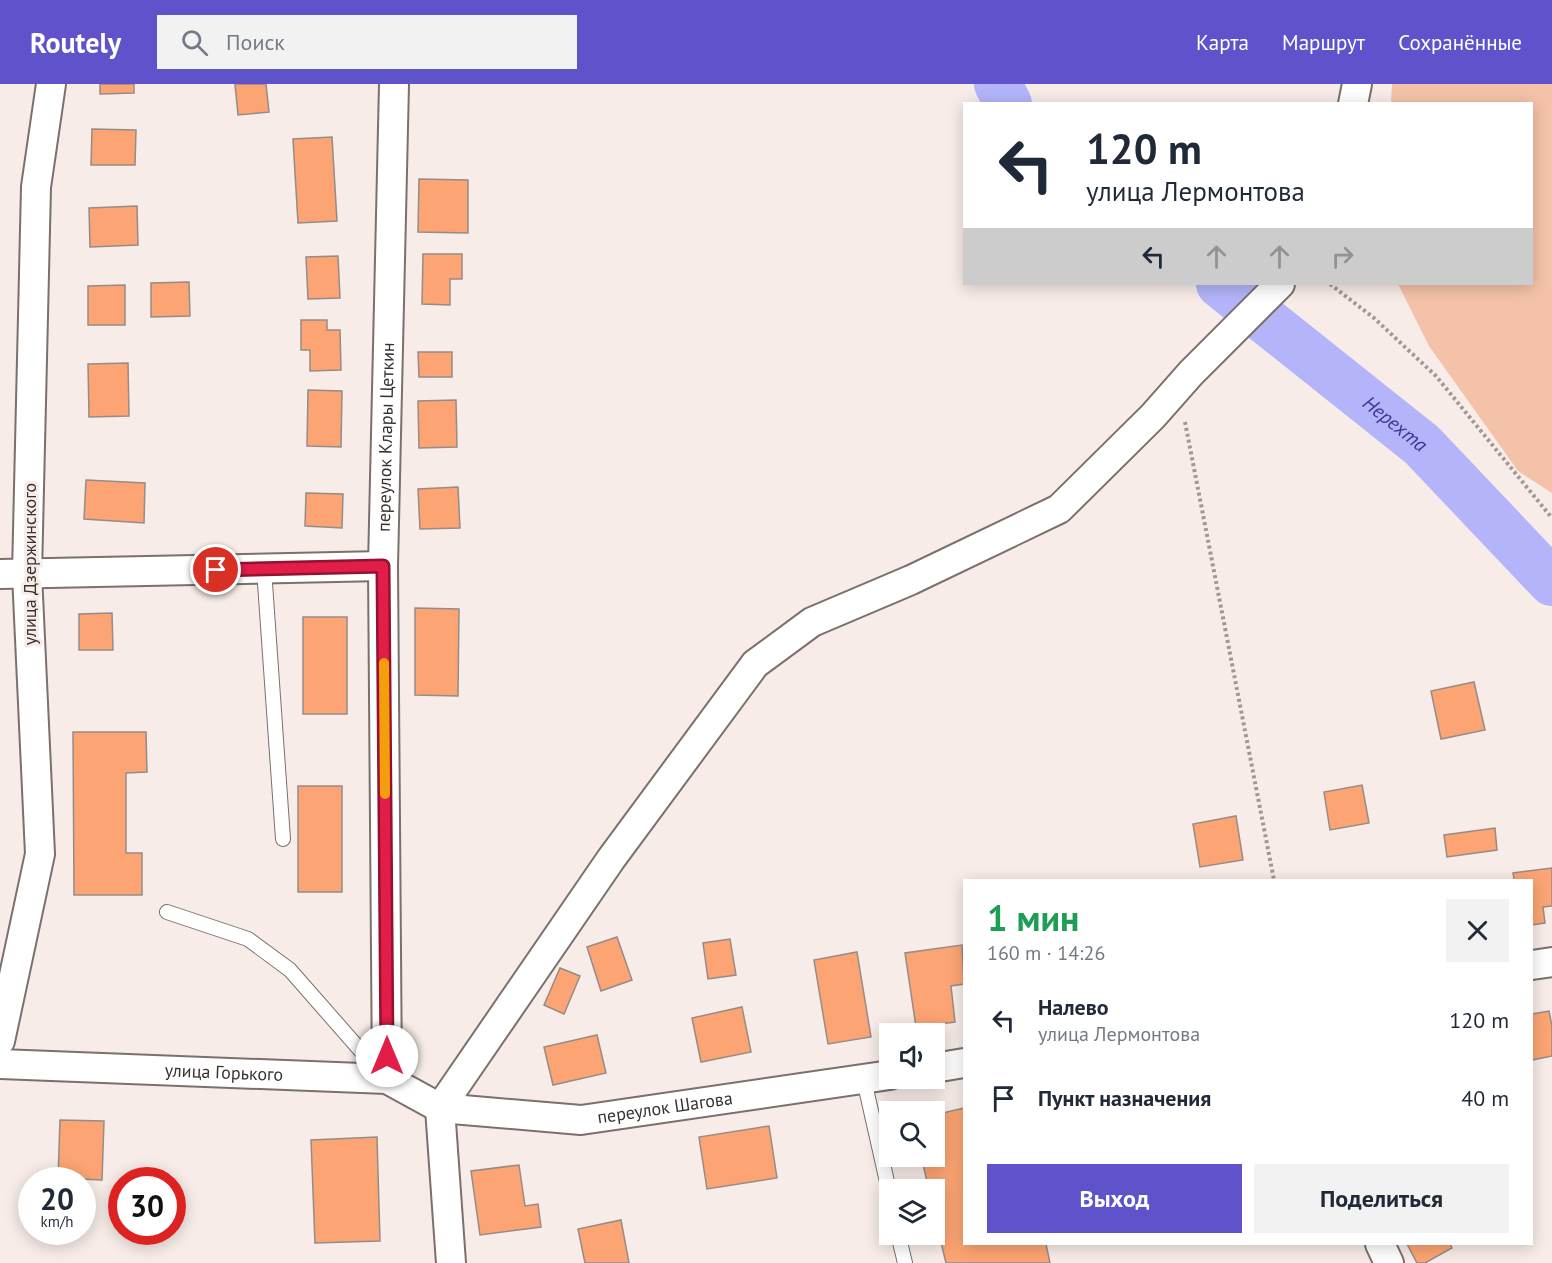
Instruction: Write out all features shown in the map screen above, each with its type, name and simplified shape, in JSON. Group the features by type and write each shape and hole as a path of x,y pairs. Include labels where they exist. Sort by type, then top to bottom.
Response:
{"street":[{"name":"улица Дзержинского","path":"0,1041 40,854 14,574 36,187 51,84"},
{"name":"переулок Клары Цеткин","path":"387,1079 383,566 394,84"},
{"path":"1353,102 1357,84"},
{"path":"451,1263 440,1108 610,859 755,664 812,622 911,580 1059,509 1153,416 1185,380 1279,285"},
{"path":"14,574 383,566"},
{"path":"1533,965 1552,962"},
{"path":"945,1066 963,1063"},
{"name":"улица Горького","path":"0,1064 387,1079 440,1108"},
{"name":"переулок Шагова","path":"440,1108 581,1120 877,1077"},
{"path":"1380,1245 1389,1263"}],"lane":[{"path":"264,569 282,839"},
{"path":"167,912 248,939 290,969 387,1079"},
{"path":"877,1077 888,1179"},
{"path":"901,1245 905,1263"}],"path":[{"path":"1331,285 1374,318 1436,376 1552,518"},
{"path":"1185,380 1274,879"}],"shaded area":[{"path":"1392,84 1552,84 1552,493 1518,471 1429,346 1398,285 1533,285 1533,102 1391,102"}],"building":[{"path":"100,84 134,84 134,93 100,94"},
{"path":"235,84 266,84 269,112 238,115"},
{"path":"92,129 136,130 135,165 91,165"},
{"path":"332,137 337,221 298,223 293,139"},
{"path":"419,179 468,180 468,233 418,232"},
{"path":"137,206 138,245 90,247 89,208"},
{"path":"423,254 462,254 462,279 450,279 450,305 422,304"},
{"path":"338,256 340,298 308,299 306,257"},
{"path":"189,282 190,316 151,317 151,283"},
{"path":"125,285 125,325 88,325 88,286"},
{"path":"301,320 327,320 327,330 340,330 341,370 310,371 310,350 301,350"},
{"path":"418,352 452,352 452,377 419,377"},
{"path":"128,363 129,416 89,417 88,364"},
{"path":"308,390 342,391 341,447 307,446"},
{"path":"456,400 457,447 419,448 418,401"},
{"path":"86,480 145,483 144,523 84,519"},
{"path":"458,487 460,528 420,529 418,489"},
{"path":"306,493 343,494 342,528 305,526"},
{"path":"415,608 459,609 458,696 415,695"},
{"path":"112,613 113,650 79,650 79,614"},
{"path":"303,617 347,617 347,714 303,714"},
{"path":"1474,682 1485,730 1441,739 1431,691"},
{"path":"73,732 146,732 147,772 126,773 126,853 142,853 142,895 74,895"},
{"path":"1362,785 1369,823 1330,830 1324,792"},
{"path":"298,786 342,786 342,892 298,892"},
{"path":"1236,816 1243,860 1200,867 1193,824"},
{"path":"1495,828 1497,850 1447,857 1444,835"},
{"path":"1552,868 1552,906 1543,907 1545,923 1533,925 1533,879 1514,879 1513,873"},
{"path":"617,937 632,980 601,991 587,947"},
{"path":"730,939 736,975 708,979 703,943"},
{"path":"962,945 963,984 951,986 955,1022 915,1023 905,953"},
{"path":"857,952 871,1037 828,1044 814,960"},
{"path":"560,968 580,976 564,1014 544,1005"},
{"path":"742,1007 751,1052 701,1062 692,1018"},
{"path":"1549,1011 1552,1026 1552,1056 1533,1060 1533,1014"},
{"path":"597,1035 606,1073 553,1085 544,1047"},
{"path":"963,1108 963,1245 1046,1245 1050,1263 946,1263 942,1245 945,1245 945,1179 926,1179 924,1167 945,1167 945,1112"},
{"path":"60,1120 104,1121 102,1180 96,1180 96,1167 58,1167"},
{"path":"769,1126 777,1178 707,1189 699,1137"},
{"path":"377,1137 380,1241 315,1243 311,1140"},
{"path":"519,1165 525,1206 538,1204 541,1227 480,1235 471,1171"},
{"path":"621,1220 629,1263 585,1263 578,1229"},
{"path":"1408,1245 1450,1245 1452,1248 1425,1263 1417,1263"}],"waterway":[{"name":"Нерехта","path":"998,84 1007,102"},
{"name":"Нерехта","path":"1221,285 1422,445 1552,582"}],"slow traffic":[{"path":"384,663 385,794"}],"route":[{"path":"216,570 383,566 387,1056"}]}
